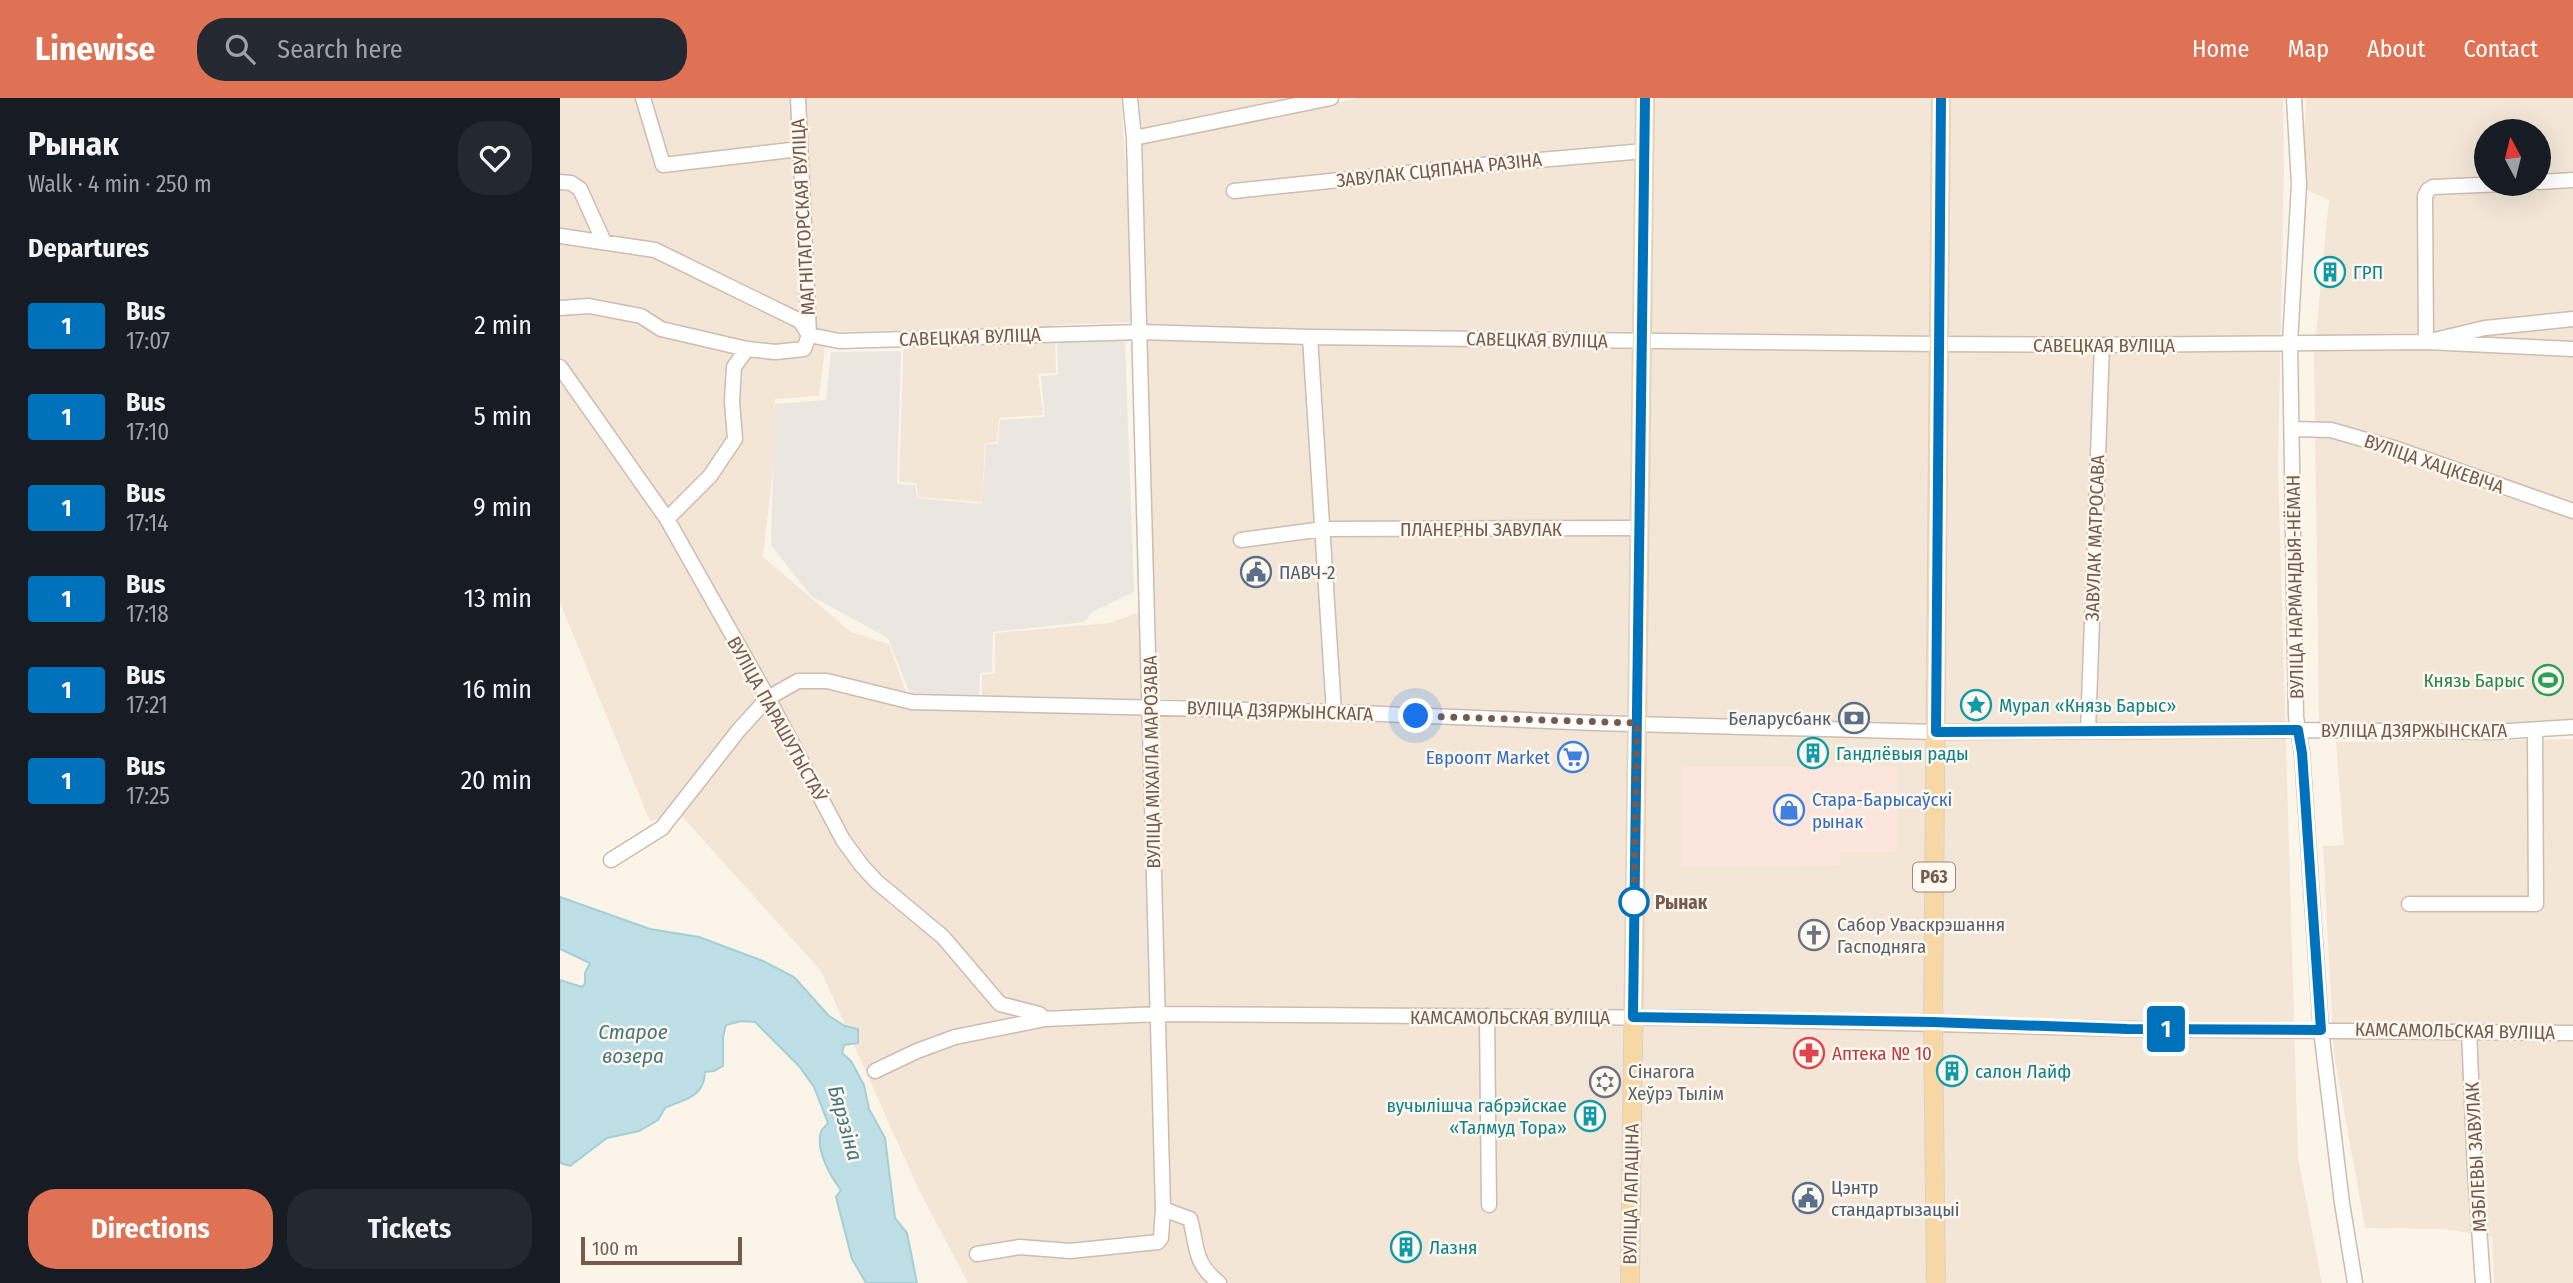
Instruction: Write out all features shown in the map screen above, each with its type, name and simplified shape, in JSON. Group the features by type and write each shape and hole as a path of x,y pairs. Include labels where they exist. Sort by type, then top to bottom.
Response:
{"main road":[{"name":"ВУЛІЦА ЛАПАЦІНА","path":"1630,1283 1645,98"},
{"name":"Р63","path":"1936,1283 1933,1022 1941,98"}],"street":[{"path":"643,98 663,165 799,149"},
{"name":"МАГНІТАГОРСКАЯ ВУЛІЦА","path":"797,98 809,335"},
{"name":"ВУЛІЦА МІХАІЛА МАРОЗАВА","path":"977,1254 1020,1247 1070,1251 1158,1242 1161,1238 1163,1209 1140,332 1134,138 1130,98"},
{"path":"1134,138 1331,98"},
{"name":"ВУЛІЦА НАРМАНДЫЯ-НЁМАН","path":"2294,98 2298,184 2290,343 2298,730 2302,753 2321,1030 2342,1203 2355,1283"},
{"name":"ЗАВУЛАК СЦЯПАНА РАЗІНА","path":"1234,191 1645,151"},
{"path":"2552,181 2573,180"},
{"path":"560,182 570,183 580,189 604,242"},
{"path":"2474,185 2433,187 2424,196 2426,342 2485,328 2573,319"},
{"path":"560,236 655,250 800,321 809,335 804,349 775,352 747,349 710,338 661,329 641,316 589,306 560,308"},
{"name":"САВЕЦКАЯ ВУЛІЦА","path":"809,335 839,341 1140,332 1310,337 1937,344 2426,342 2573,349"},
{"path":"1310,337 1334,712"},
{"name":"ЗАВУЛАК МАТРОСАВА","path":"2088,731 2102,345"},
{"path":"667,519 710,476 735,439 732,401 734,367 747,349"},
{"name":"ВУЛІЦА ПАРАШУТЫСТАЎ","path":"560,367 667,519 768,698 843,840 862,866 877,882 943,937 1000,1004 1039,1014 1045,1019"},
{"name":"ВУЛІЦА ХАЦКЕВІЧА","path":"2292,429 2331,430 2397,449 2573,511"},
{"name":"ПЛАНЕРНЫ ЗАВУЛАК","path":"1241,540 1323,529 1639,528"},
{"name":"ВУЛІЦА ДЗЯРЖЫНСКАГА","path":"611,860 662,828 738,731 768,698 798,681 827,681 912,702 1334,712 1936,732 2493,732 2573,727"},
{"path":"2409,904 2536,904 2535,730"},
{"name":"КАМСАМОЛЬСКАЯ ВУЛІЦА","path":"875,1070 955,1037 1045,1019 1158,1014 1633,1017 1933,1022 2127,1029 2573,1033"},
{"path":"1487,1016 1489,1205"},
{"name":"МЭБЛЕВЫ ЗАВУЛАК","path":"2469,1031 2483,1283"},
{"path":"1163,1209 1190,1219 1197,1256 1205,1271 1219,1283"}],"shaded area":[{"path":"560,98 1121,98 1136,322 1055,325 1056,373 1038,374 1043,415 999,418 997,442 985,443 982,502 918,497 916,483 899,482 904,330 827,332 819,396 775,399 774,459 763,557 851,632 889,644 907,695 982,697 982,675 995,673 995,633 1110,623 1155,606 1139,143 1360,98 2283,98 2278,467 2298,1157 2322,1283 968,1283 918,1188 821,971 679,813 650,821 560,603"},
{"path":"1139,98 1297,98 1142,130"},
{"path":"2306,98 2573,98 2573,721 2480,725 2319,723 2314,354 2329,200 2302,188"},
{"path":"1057,341 1125,341 1134,592 1092,612 1085,622 993,632 992,672 980,673 979,695 910,694 888,638 811,596 771,545 775,404 826,400 831,352 901,351 897,484 915,485 917,498 982,504 986,444 998,444 1000,420 1045,417 1041,376 1058,375"},
{"path":"2573,739 2573,1283 2494,1283 2492,1237 2444,1229 2365,1228 2334,1054 2323,846 2344,845 2336,742"},
{"name":"Стара-Барысаўскі рынак","path":"1681,767 1897,767 1897,852 1840,852 1840,865 1681,866"}],"water":[{"path":"560,897 650,929 699,937 763,961 794,977 829,1016 845,1026 858,1029 858,1043 844,1045 842,1053 851,1061 864,1085 869,1109 885,1138 895,1218 907,1233 917,1283 866,1283 852,1259 836,1197 841,1190 822,1155 821,1132 828,1123 814,1087 799,1066 755,1022 741,1021 726,1025 723,1037 723,1066 705,1072 701,1087 692,1096 665,1108 658,1120 639,1131 607,1138 570,1166 560,1163 560,980 582,987 590,963 560,949"}],"bus line":[{"name":"1","path":"1645,98 1633,1017 1933,1022 2127,1029 2321,1030 2302,753 2298,730 1936,732 1941,98"}],"place":[{"name":"ГРП","path":"2330,272"},
{"name":"ПАВЧ-2","path":"1256,572"},
{"name":"Князь Барыс","path":"2548,680"},
{"name":"Мурал «Князь Барыс»","path":"1976,705"},
{"name":"Беларусбанк","path":"1854,718"},
{"name":"Гандлёвыя рады","path":"1813,753"},
{"name":"Евроопт Market","path":"1573,757"},
{"name":"Стара-Барысаўскі рынак","path":"1789,810"},
{"name":"Рынак","path":"1634,902"},
{"name":"Сабор Уваскрэшання Гасподняга","path":"1814,935"},
{"name":"Аптека № 10","path":"1809,1053"},
{"name":"салон Лайф","path":"1952,1071"},
{"name":"Сінагога Хеўрэ Тылім","path":"1605,1082"},
{"name":"вучылішча габрэйскае «Талмуд Тора»","path":"1590,1116"},
{"name":"Цэнтр стандартызацыі","path":"1808,1198"},
{"name":"Лазня","path":"1406,1247"}],"route":[{"path":"1416,716 1637,723 1634,902"}],"water label":[{"name":"Старое возера","path":"633,1044"},
{"name":"Бярэзіна","path":"845,1123"}]}
